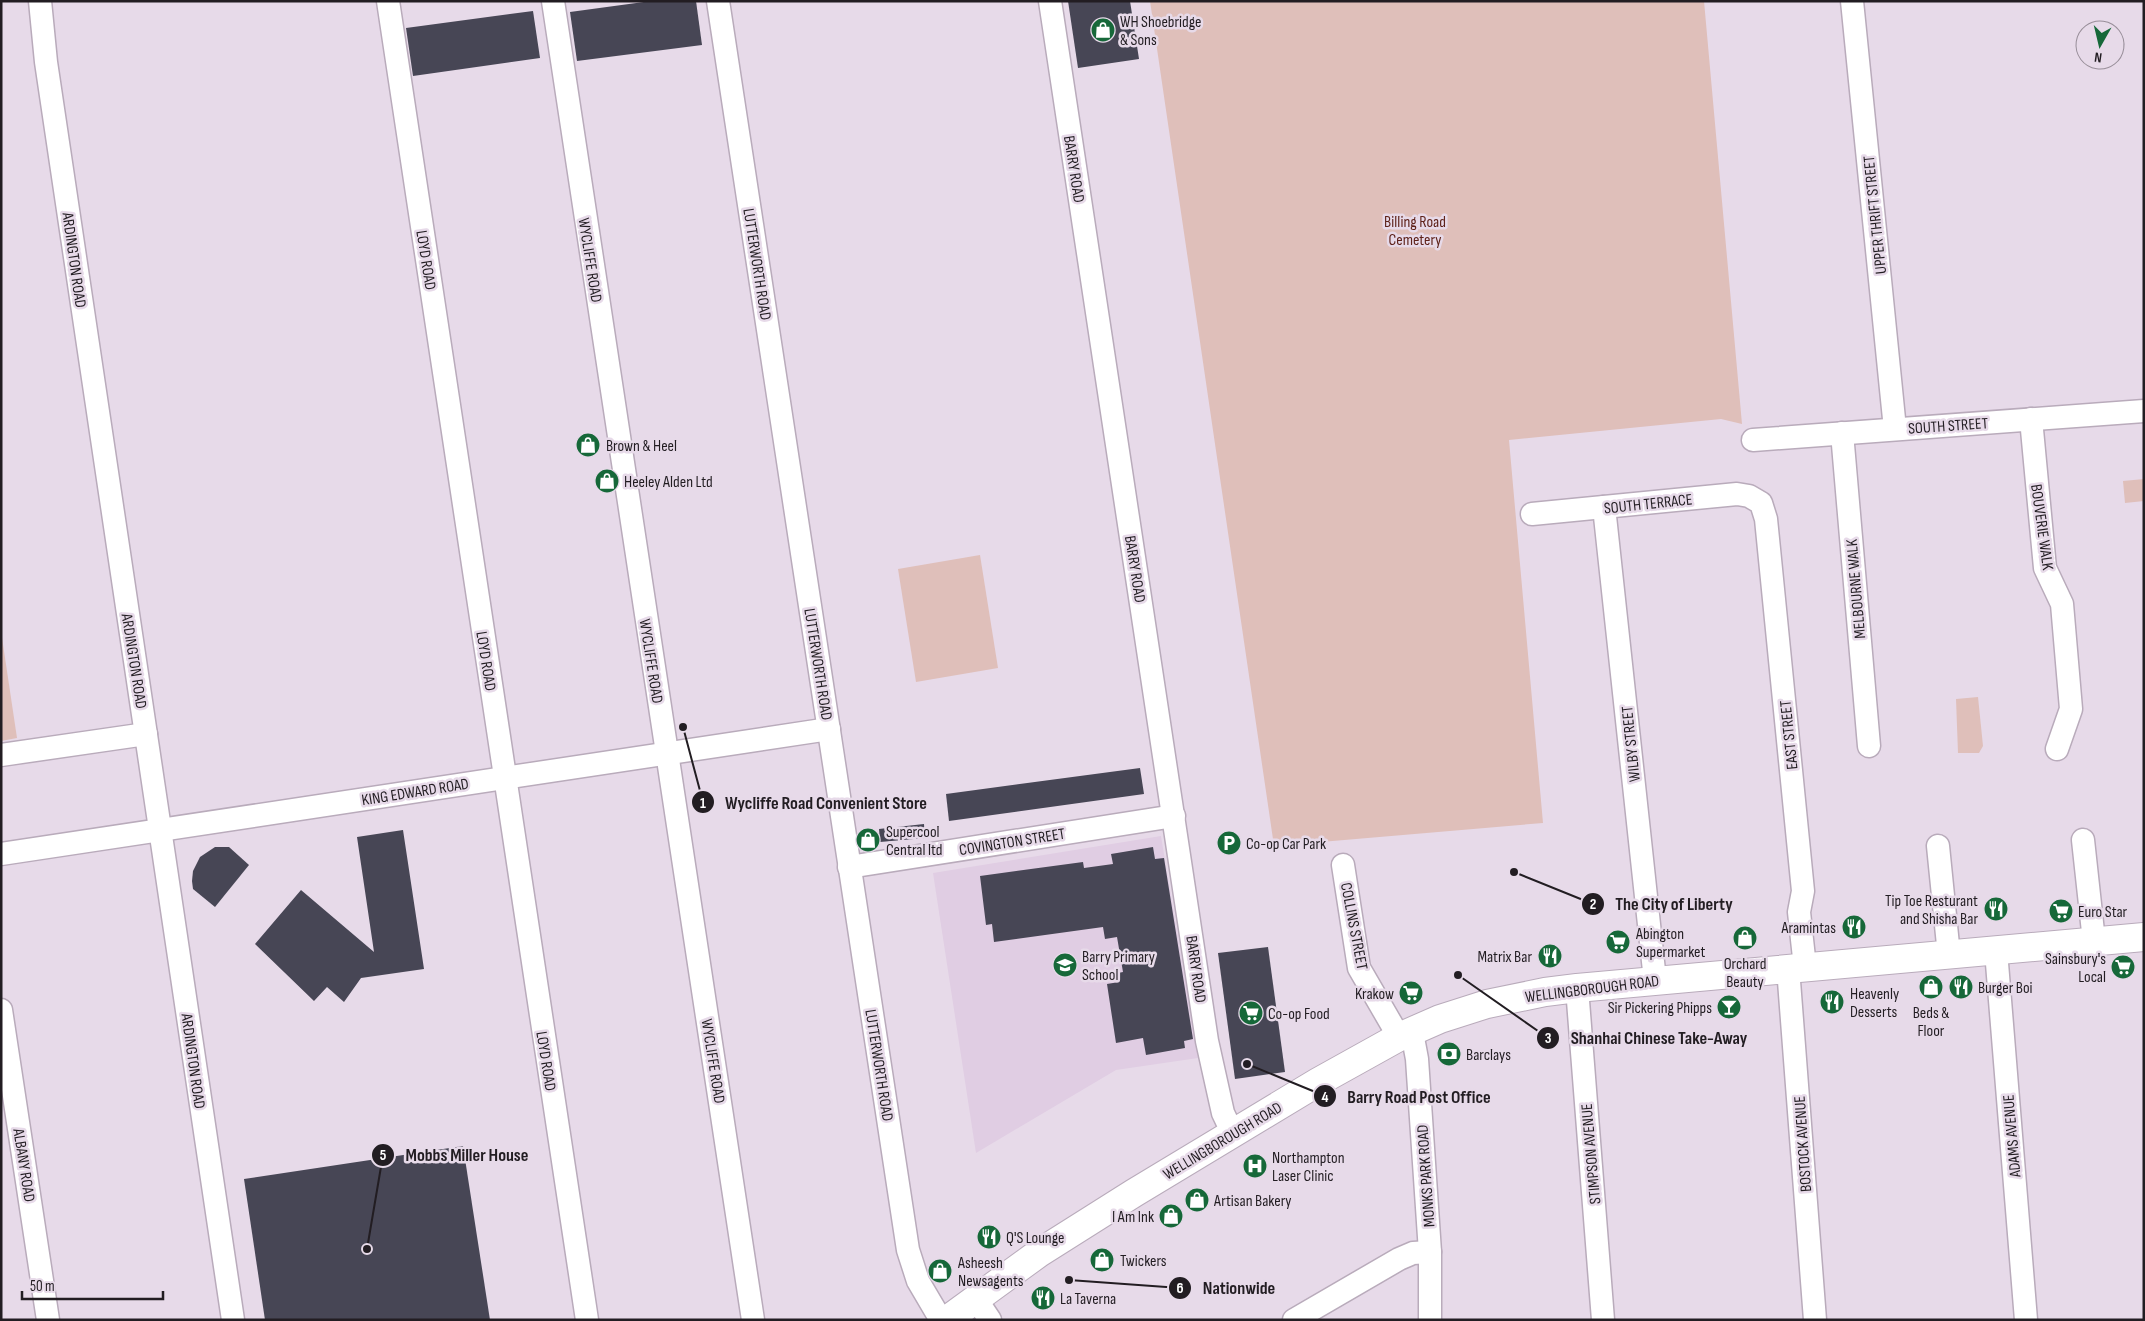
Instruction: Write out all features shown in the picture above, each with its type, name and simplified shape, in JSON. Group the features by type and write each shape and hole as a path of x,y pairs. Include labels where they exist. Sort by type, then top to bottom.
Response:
{"main road":[{"name":"WELLINGBOROUGH ROAD","path":"947,1320 983,1309 1039,1253 1318,1082 1404,1035 1440,1019 1487,1004 1545,992 1577,988 2144,937"}],"street":[{"name":"ARDINGTON ROAD","path":"40,1 46,62 233,1320"},
{"name":"LOYD ROAD","path":"388,1 587,1320"},
{"name":"WYCLIFFE ROAD","path":"552,1 753,1320"},
{"name":"LUTTERWORTH ROAD","path":"718,1 908,1250 918,1282 941,1320"},
{"name":"BARRY ROAD","path":"1050,1 1207,1041 1223,1113 1233,1134"},
{"name":"UPPER THRIFT STREET","path":"1852,1 1894,429"},
{"name":"SOUTH STREET","path":"1753,440 2144,411"},
{"name":"BOUVERIE WALK","path":"2031,419 2045,568 2062,604 2071,709 2057,749"},
{"name":"MELBOURNE WALK","path":"1842,433 1869,746"},
{"name":"SOUTH TERRACE","path":"1532,514 1737,494 1749,496 1761,503"},
{"name":"EAST STREET","path":"1761,503 1766,519 1803,891 1799,912 1796,967"},
{"name":"WILBY STREET","path":"1604,508 1655,980"},
{"name":"KING EDWARD ROAD","path":"1,854 666,752 829,729"},
{"path":"1,755 146,734"},
{"name":"COVINGTON STREET","path":"849,867 1174,816"},
{"path":"2083,840 2094,941"},
{"path":"1938,846 1949,955"},
{"name":"COLLINS STREET","path":"1343,865 1359,968 1404,1035"},
{"name":"ADAMS AVENUE","path":"1996,951 2026,1320"},
{"name":"BOSTOCK AVENUE","path":"1796,967 1815,1320"},
{"name":"STIMPSON AVENUE","path":"1577,988 1604,1320"},
{"name":"ALBANY ROAD","path":"1,1010 48,1320"},
{"name":"MONKS PARK ROAD","path":"1404,1035 1414,1043 1417,1059 1430,1252 1430,1320"},
{"path":"1294,1320 1399,1259 1413,1253 1430,1252"}],"shaded area":[{"name":"Barry Primary School","path":"1161,836 1198,1058 1116,1070 976,1153 933,873"}],"green space":[{"name":"Billing Road Cemetery","path":"1150,1 1704,1 1742,424 1721,419 1509,440 1543,823 1274,846"},
{"path":"2144,479 2144,501 2125,503 2123,481"},
{"path":"980,555 998,668 916,682 898,569"},
{"path":"1,631 17,738 1,741"},
{"path":"1978,697 1983,746 1979,753 1958,753 1956,699"}],"building":[{"path":"651,1 696,1 702,45 577,61 570,12"},
{"name":"WH Shoebridge & Sons","path":"1068,1 1130,1 1139,59 1078,68"},
{"path":"533,11 540,58 413,76 406,28"},
{"path":"1140,768 1144,794 949,821 946,794"},
{"path":"924,824 925,838 880,842 879,829"},
{"path":"403,830 424,969 361,978 344,1002 327,987 314,1001 255,944 301,890 374,952 357,837"},
{"path":"215,847 229,847 249,865 215,907 193,889 192,881 193,871 200,857"},
{"path":"1153,847 1155,859 1164,858 1193,1039 1184,1041 1185,1048 1146,1055 1143,1038 1116,1043 1107,984 1119,982 1118,973 1123,972 1117,937 1105,939 1103,927 994,942 992,924 986,925 980,876 1083,862 1084,868 1113,864 1111,854"},
{"name":"Co-op Food","path":"1268,947 1285,1072 1235,1079 1218,953"},
{"path":"463,1146 490,1320 265,1320 244,1179"}],"place":[{"name":"WH Shoebridge & Sons","path":"1103,30"},
{"name":"Brown & Heel","path":"588,445"},
{"name":"Heeley Alden Ltd","path":"607,481"},
{"name":"Wycliffe Road Convenient Store","path":"683,727"},
{"name":"Supercool Central ltd","path":"868,840"},
{"name":"Co-op Car Park","path":"1229,843"},
{"name":"The City of Liberty","path":"1514,872"},
{"name":"Tip Toe Resturant and Shisha Bar","path":"1996,909"},
{"name":"Euro Star","path":"2061,911"},
{"name":"Aramintas","path":"1854,927"},
{"name":"Orchard Beauty","path":"1745,938"},
{"name":"Abington Supermarket","path":"1618,942"},
{"name":"Matrix Bar","path":"1550,956"},
{"name":"Barry Primary School","path":"1065,965"},
{"name":"Sainsbury's Local","path":"2123,967"},
{"name":"Shanhai Chinese Take-Away","path":"1458,975"},
{"name":"Beds & Floor","path":"1931,987"},
{"name":"Burger Boi","path":"1961,987"},
{"name":"Krakow","path":"1411,993"},
{"name":"Heavenly Desserts","path":"1832,1002"},
{"name":"Sir Pickering Phipps","path":"1729,1007"},
{"name":"Co-op Food","path":"1251,1013"},
{"name":"Barclays","path":"1449,1054"},
{"name":"Barry Road Post Office","path":"1247,1064"},
{"name":"Northampton Laser Clinic","path":"1255,1166"},
{"name":"Artisan Bakery","path":"1197,1200"},
{"name":"I Am Ink","path":"1171,1216"},
{"name":"Q'S Lounge","path":"989,1237"},
{"name":"Mobbs Miller House","path":"367,1249"},
{"name":"Twickers","path":"1102,1260"},
{"name":"Asheesh Newsagents","path":"940,1271"},
{"name":"Nationwide","path":"1069,1280"},
{"name":"La Taverna","path":"1043,1298"}]}
